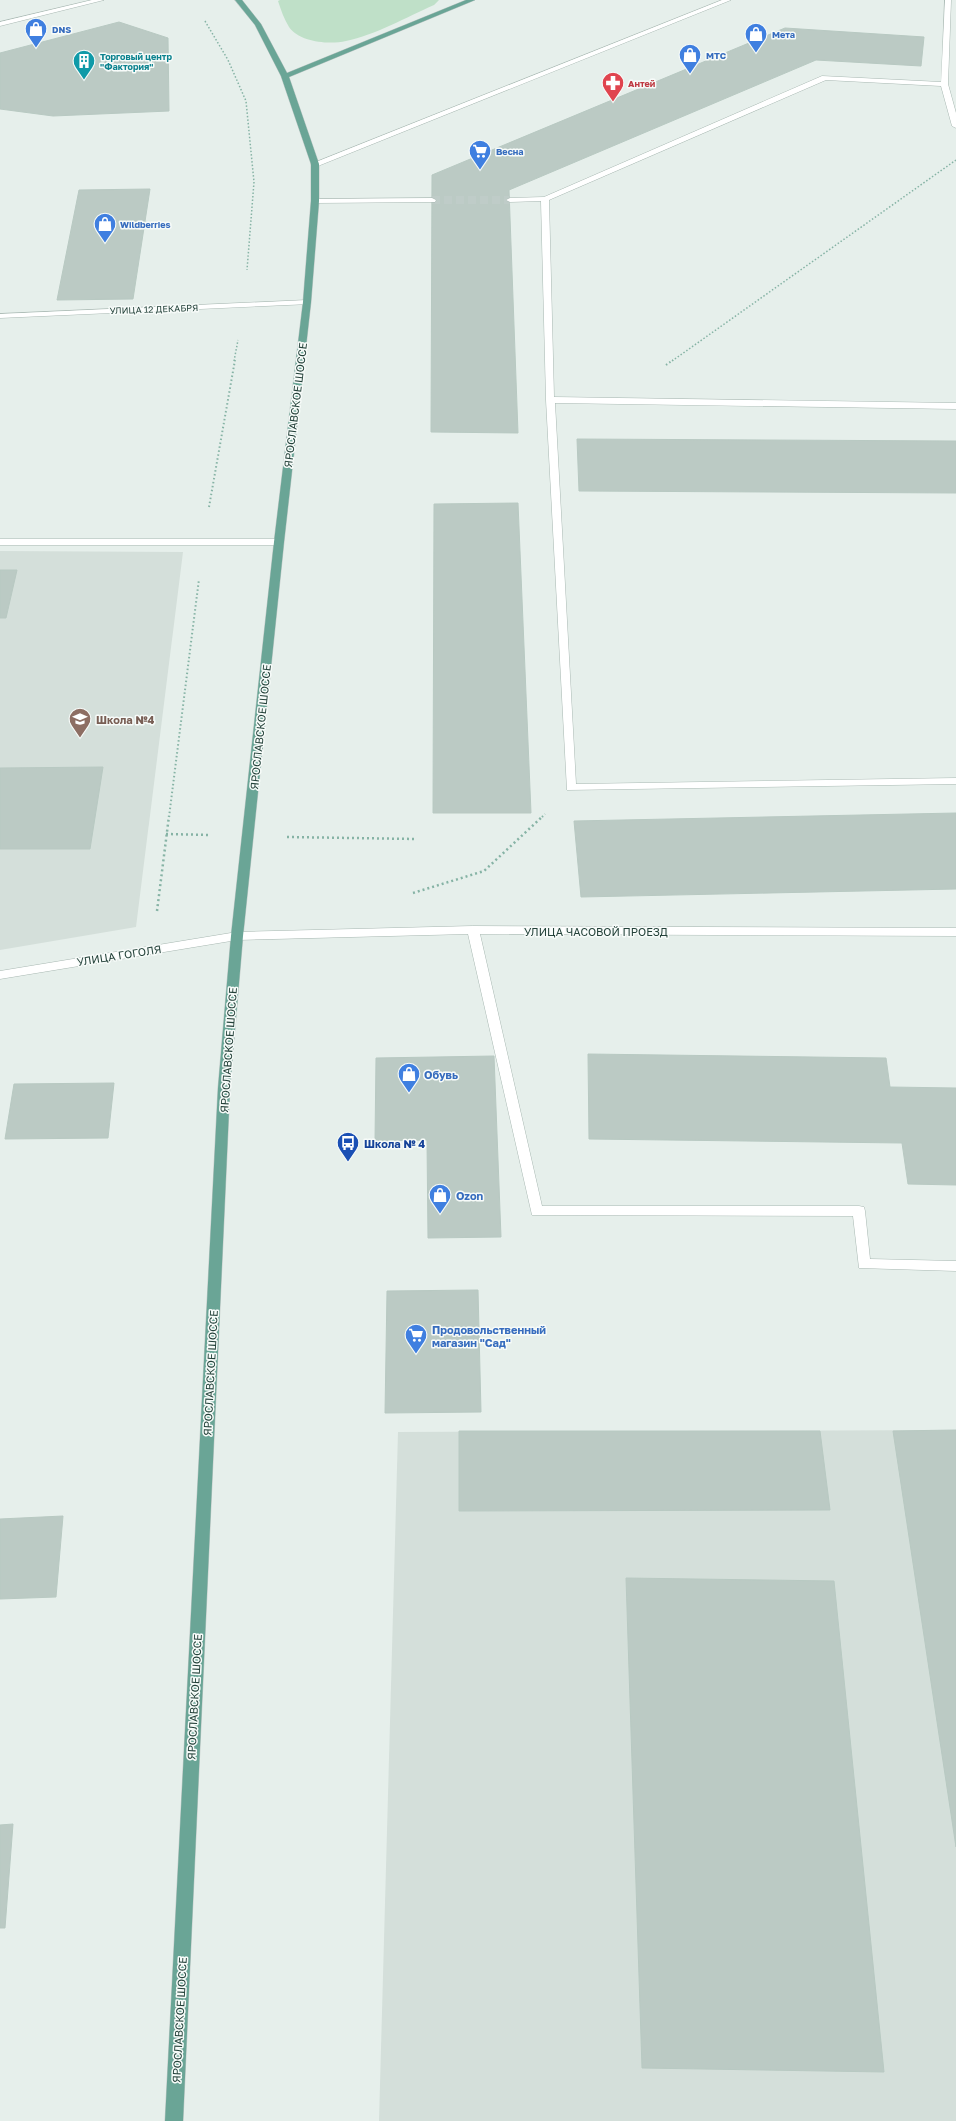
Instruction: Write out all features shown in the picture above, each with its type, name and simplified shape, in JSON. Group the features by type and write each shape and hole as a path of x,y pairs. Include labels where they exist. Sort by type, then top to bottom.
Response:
{"main road":[{"name":"ЯРОСЛАВСКОЕ ШОССЕ","path":"174,2121 224,1088 237,936 249,836 279,542 307,302 315,201 315,164 285,76 258,24 238,0"},
{"path":"285,76 472,0"}],"street":[{"path":"0,24 101,0"},
{"path":"315,164 728,0"},
{"path":"948,0 944,84 956,126"},
{"path":"510,200 545,199 825,78 944,84"},
{"path":"545,199 550,400 571,788 956,781"},
{"path":"315,201 432,200"},
{"name":"УЛИЦА 12 ДЕКАБРЯ","path":"0,316 307,302"},
{"path":"550,400 956,406"},
{"path":"0,542 279,542"},
{"path":"473,930 537,1211 859,1211 864,1264 956,1266"},
{"name":"УЛИЦА ЧАСОВОЙ ПРОЕЗД","path":"237,936 473,930 956,932"},
{"name":"УЛИЦА ГОГОЛЯ","path":"0,975 237,936"}],"path":[{"path":"152,950 203,542 244,305 254,182 246,101 228,60 205,21"},
{"path":"616,401 956,160"},
{"path":"413,893 484,872 571,788"},
{"path":"166,834 416,839"}],"shaded area":[{"name":"Школа №4","path":"0,551 183,552 136,927 0,950"},
{"path":"956,1430 956,2121 379,2121 398,1432"}],"green space":[{"path":"439,0 434,5 368,35 346,41 331,43 307,39 294,32 284,18 278,1"}],"building":[{"name":"Торговый центр \"Фактория\"","path":"119,22 168,38 169,111 53,116 0,109 0,53"},
{"path":"785,28 924,37 921,66 816,60 509,190 518,433 431,432 432,175"},
{"name":"Wildberries","path":"150,189 133,299 57,300 79,190"},
{"path":"577,439 956,441 956,493 579,491"},
{"path":"518,503 531,813 433,813 434,504"},
{"path":"0,570 17,570 6,618 0,618"},
{"path":"103,767 90,849 0,849 0,768"},
{"path":"956,813 956,889 581,897 574,821"},
{"path":"588,1054 886,1058 890,1087 956,1088 956,1185 908,1184 902,1143 589,1139"},
{"path":"494,1056 501,1237 428,1238 427,1140 375,1141 376,1058"},
{"path":"114,1083 108,1138 5,1139 14,1084"},
{"path":"478,1290 481,1412 385,1413 387,1291"},
{"path":"956,1430 956,1847 893,1431"},
{"path":"459,1431 820,1431 830,1510 459,1511"},
{"path":"63,1516 56,1597 0,1599 0,1519"},
{"path":"626,1578 834,1581 884,2072 642,2068"},
{"path":"13,1824 5,1928 0,1928 0,1825"}],"tunnel":[{"path":"432,200 510,200"}],"place":[{"name":"DNS","path":"36,48"},
{"name":"Мета","path":"756,54"},
{"name":"МТС","path":"690,74"},
{"name":"Торговый центр \"Фактория\"","path":"84,80"},
{"name":"Антей","path":"613,102"},
{"name":"Весна","path":"480,170"},
{"name":"Wildberries","path":"105,244"},
{"name":"Школа №4","path":"80,738"},
{"name":"Обувь","path":"409,1094"},
{"name":"Школа № 4","path":"348,1162"},
{"name":"Ozon","path":"440,1214"},
{"name":"Продовольственный магазин \"Сад\"","path":"416,1354"}]}
